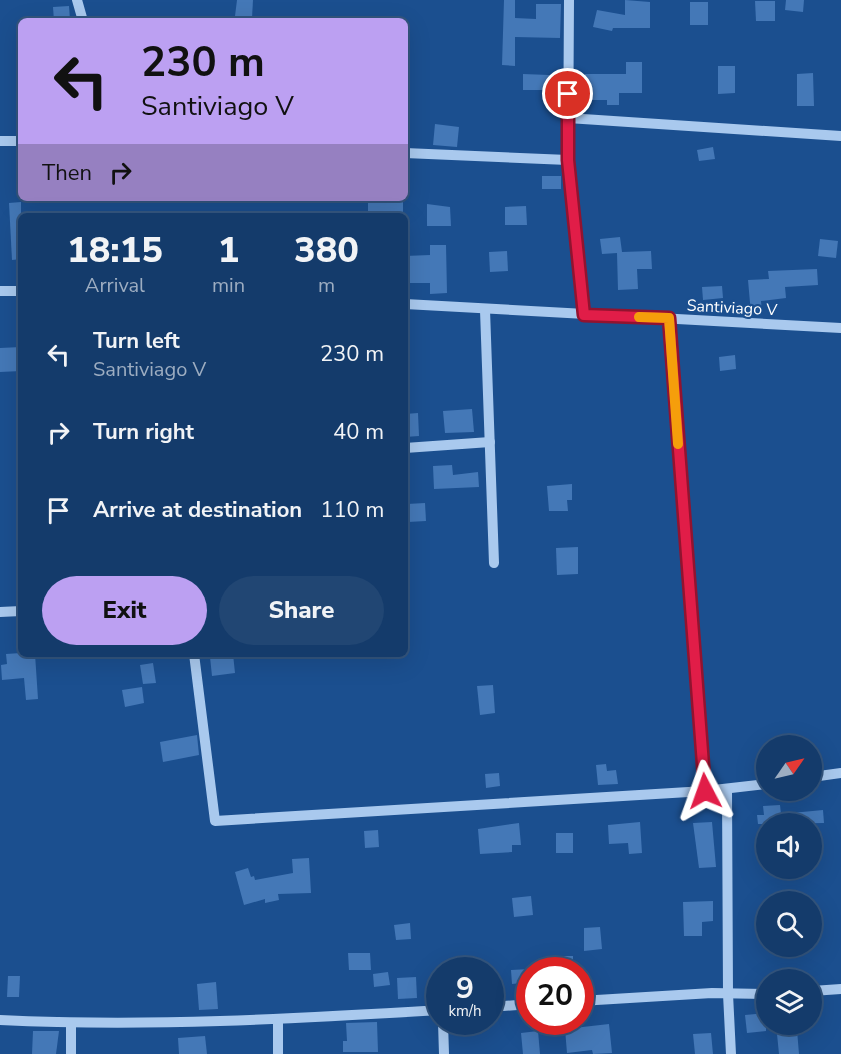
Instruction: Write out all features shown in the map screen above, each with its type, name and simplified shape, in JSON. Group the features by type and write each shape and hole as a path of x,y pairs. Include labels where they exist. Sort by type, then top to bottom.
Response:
{"street":[{"path":"77,0 82,18"},
{"path":"569,0 568,160 584,315"},
{"path":"568,118 841,136"},
{"path":"0,141 18,141"},
{"path":"408,153 568,160"},
{"path":"0,291 18,291"},
{"name":"Santiviago V","path":"408,304 841,328"},
{"path":"485,310 494,563"},
{"path":"669,318 705,791"},
{"path":"408,448 490,442"},
{"path":"0,612 18,611"},
{"path":"194,657 215,821 705,791 756,785"},
{"path":"822,776 841,773"},
{"path":"727,789 728,994 731,1054"},
{"path":"822,990 841,989"},
{"path":"594,1000 712,993 756,994"},
{"path":"0,1020 71,1023 278,1020 426,1011"},
{"path":"278,1020 278,1054"},
{"path":"71,1023 71,1054"},
{"path":"443,1035 444,1054"}],"building":[{"path":"237,0 253,0 252,18 235,16"},
{"path":"504,0 515,0 515,18 536,19 536,4 561,4 560,38 515,37 515,66 502,65"},
{"path":"625,0 650,2 650,28 613,28 612,31 593,27 597,10 625,15"},
{"path":"786,0 804,0 803,12 785,10"},
{"path":"755,1 775,1 775,21 756,21"},
{"path":"690,2 708,2 708,25 690,25"},
{"path":"69,6 70,18 54,18 53,7"},
{"path":"626,62 642,62 642,93 619,93 619,105 607,105 607,100 585,100 585,74 626,74"},
{"path":"718,66 735,66 735,93 718,94"},
{"path":"813,73 814,106 797,106 797,74"},
{"path":"523,74 549,75 549,90 523,90"},
{"path":"435,124 459,127 457,147 433,145"},
{"path":"713,147 715,159 699,161 697,150"},
{"path":"542,176 561,176 561,189 542,189"},
{"path":"403,201 403,213 368,213 368,202"},
{"path":"21,202 21,213 18,213 18,259 12,260 9,203"},
{"path":"427,204 450,207 451,226 427,226"},
{"path":"526,206 527,225 505,225 505,207"},
{"path":"620,237 622,252 651,251 652,269 637,269 638,289 618,290 617,253 602,254 600,239"},
{"path":"820,239 838,241 836,258 818,256"},
{"path":"430,245 446,245 447,293 430,294 430,283 408,283 408,256 430,255"},
{"path":"507,251 508,271 490,272 489,252"},
{"path":"817,269 818,285 785,287 786,298 761,301 762,313 751,314 748,280 769,279 768,271"},
{"path":"722,286 723,298 703,300 702,287"},
{"path":"18,347 18,371 0,372 0,348"},
{"path":"735,355 736,369 720,371 719,357"},
{"path":"472,409 474,432 445,433 443,411"},
{"path":"418,413 419,436 408,437 408,414"},
{"path":"452,465 453,475 478,472 479,487 434,489 433,466"},
{"path":"572,484 572,500 567,500 568,511 549,511 547,486"},
{"path":"425,503 426,521 408,522 408,504"},
{"path":"578,547 578,574 557,575 556,548"},
{"path":"18,653 18,657 35,657 38,699 26,700 24,678 2,680 1,665 7,664 6,654"},
{"path":"210,657 233,657 235,673 212,676"},
{"path":"153,663 156,683 143,684 140,665"},
{"path":"493,685 495,713 480,715 477,686"},
{"path":"142,687 144,703 125,707 122,690"},
{"path":"197,735 199,755 163,762 160,742"},
{"path":"606,764 607,771 616,770 618,784 598,785 596,765"},
{"path":"499,773 500,786 486,788 485,774"},
{"path":"780,805 781,813 764,813 763,806"},
{"path":"823,810 824,823 822,823 822,813 792,813"},
{"path":"640,822 642,853 629,854 628,843 609,844 608,825"},
{"path":"712,822 716,867 699,868 693,823"},
{"path":"519,823 521,845 512,845 512,852 480,854 478,829"},
{"path":"378,830 379,847 365,848 364,831"},
{"path":"556,833 573,833 573,853 556,853"},
{"path":"309,858 311,893 278,894 279,900 265,903 265,899 244,905 235,872 248,868 251,877 254,876 255,880 293,873 292,859"},
{"path":"531,896 533,915 514,917 512,898"},
{"path":"713,901 713,921 702,922 702,936 684,936 683,902"},
{"path":"410,923 411,939 396,940 394,925"},
{"path":"600,927 602,949 584,951 584,928"},
{"path":"348,953 370,953 371,970 349,970"},
{"path":"511,970 516,970 516,984 512,984"},
{"path":"388,972 390,985 374,987 373,974"},
{"path":"8,976 20,976 19,997 7,997"},
{"path":"416,977 417,998 398,999 397,978"},
{"path":"216,982 218,1009 199,1010 197,984"},
{"path":"756,1014 756,1032 747,1033 745,1015"},
{"path":"377,1022 378,1052 343,1052 343,1041 347,1041 346,1023"},
{"path":"609,1024 612,1053 593,1054 592,1050 567,1053 566,1035 594,1035 594,1026"},
{"path":"33,1031 59,1031 56,1054 32,1054"},
{"path":"711,1033 713,1054 695,1054 693,1034"},
{"path":"521,1035 538,1035 540,1054 523,1054"},
{"path":"777,1035 797,1035 799,1054 779,1054"},
{"path":"205,1036 207,1054 179,1054 178,1038"}],"slow traffic":[{"path":"639,317 669,318 678,444"}],"route":[{"path":"568,94 568,160 584,315 669,318 705,791"}]}
